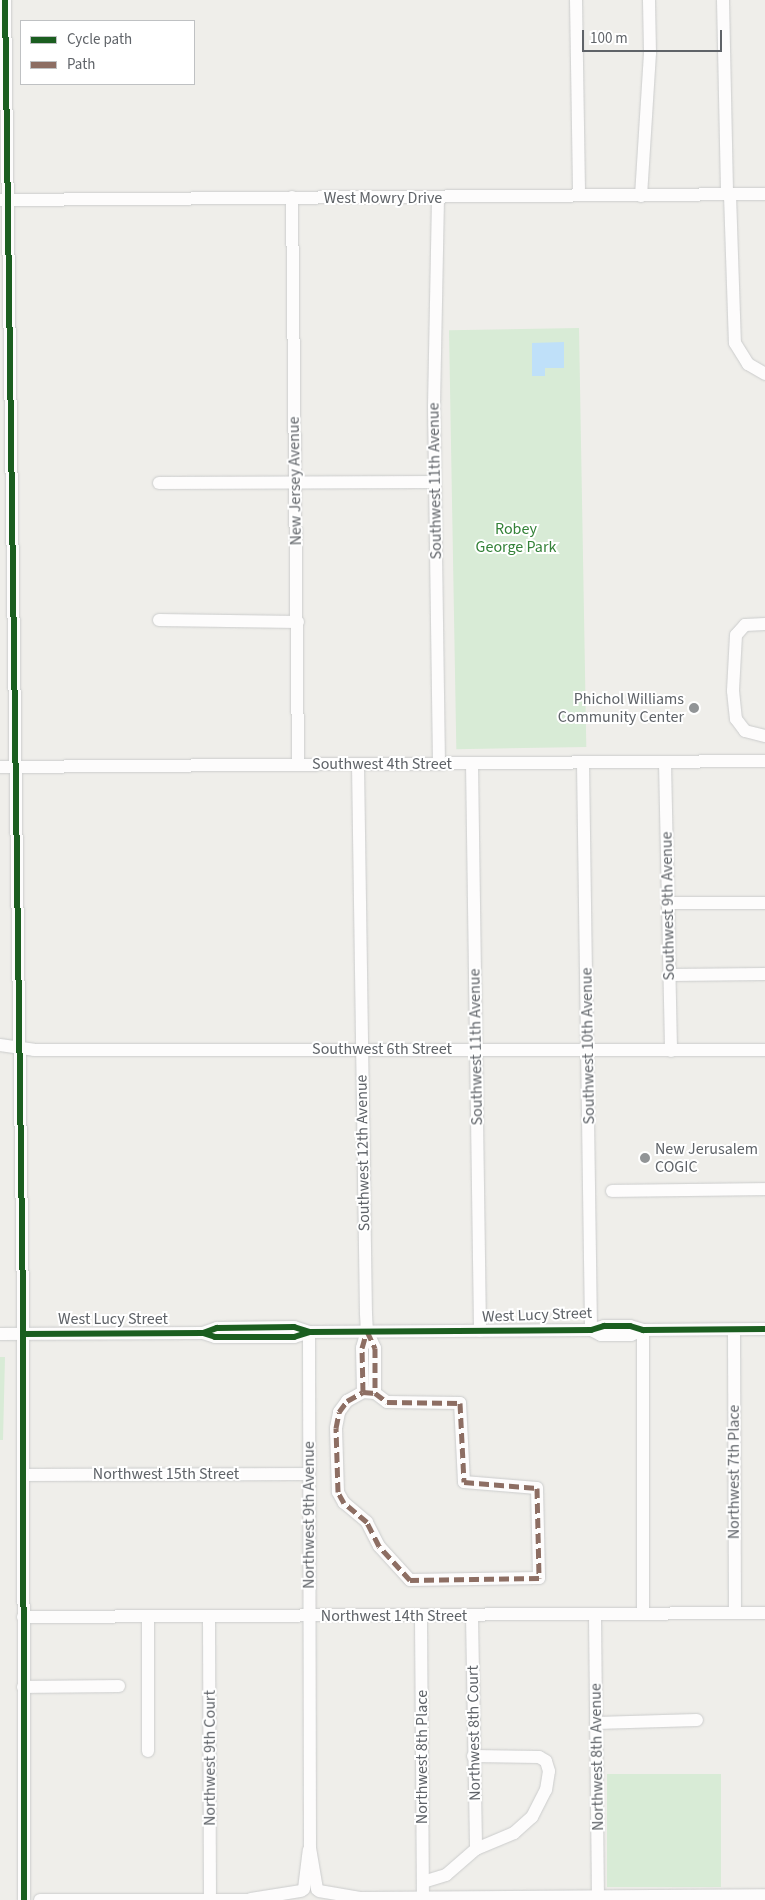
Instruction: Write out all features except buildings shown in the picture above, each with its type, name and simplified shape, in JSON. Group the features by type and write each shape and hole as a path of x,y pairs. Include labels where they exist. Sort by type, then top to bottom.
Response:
{"street":[{"path":"5,0 4,200 23,1334 24,1900"},
{"path":"576,0 579,195"},
{"path":"641,196 650,53 648,0"},
{"path":"724,0 728,195 735,343 748,364 765,374"},
{"name":"West Mowry Drive","path":"4,200 765,194"},
{"name":"New Jersey Avenue","path":"292,198 298,622 298,764"},
{"name":"Southwest 11th Avenue","path":"438,198 435,482 439,764"},
{"path":"159,483 296,481 435,482"},
{"path":"159,620 298,622"},
{"path":"765,624 745,625 736,635 733,692 736,719 745,731 765,736"},
{"name":"Southwest 9th Avenue","path":"665,762 671,1051"},
{"name":"Southwest 4th Street","path":"0,767 765,762"},
{"name":"Southwest 10th Avenue","path":"583,763 591,1330"},
{"name":"Southwest 12th Avenue","path":"358,764 367,1331 362,1348 369,1392"},
{"name":"Southwest 11th Avenue","path":"472,764 480,1331"},
{"path":"669,903 765,903"},
{"path":"670,975 765,974"},
{"name":"Southwest 6th Street","path":"0,1045 19,1048 765,1050"},
{"path":"612,1191 765,1189"},
{"name":"West Lucy Street","path":"0,1334 203,1333 217,1328 294,1327 309,1332 591,1330 604,1326 630,1326 643,1330 765,1329"},
{"path":"643,1330 643,1614"},
{"name":"Northwest 7th Place","path":"734,1330 735,1613"},
{"name":"Northwest 9th Avenue","path":"301,1893 310,1848 309,1332"},
{"path":"369,1392 387,1402 460,1403 464,1482 537,1488 539,1578 410,1580 379,1546 367,1522 344,1503 338,1492 336,1428 339,1412 347,1401 369,1392"},
{"name":"Northwest 15th Street","path":"23,1475 309,1474"},
{"name":"Northwest 14th Street","path":"23,1617 310,1615 421,1617 765,1613"},
{"name":"Northwest 8th Avenue","path":"595,1615 598,1899"},
{"name":"Northwest 8th Court","path":"472,1616 476,1849"},
{"path":"148,1617 148,1751"},
{"name":"Northwest 9th Court","path":"209,1617 210,1899"},
{"name":"Northwest 8th Place","path":"421,1617 423,1898"},
{"path":"24,1687 119,1686"},
{"path":"596,1722 697,1720"},
{"path":"423,1882 446,1875 476,1849 514,1833 532,1817 546,1790 549,1771 546,1761 539,1757 473,1756"},
{"name":"Northwest 9th Avenue","path":"310,1848 320,1893"},
{"path":"40,1900 253,1899 301,1893 320,1893 359,1899 598,1899 765,1895"}],"green space":[{"name":"Robey George Park","path":"579,328 586,747 456,749 449,330"},
{"path":"0,1357 5,1357 3,1440 0,1440"},
{"path":"607,1774 721,1774 721,1887 607,1887"}],"water":[{"path":"564,342 564,368 545,368 545,376 532,376 532,343"}],"marked path":[{"path":"367,1331 375,1348 375,1393"},
{"path":"363,1392 362,1348 367,1331"},
{"path":"363,1392 375,1393 387,1402 460,1403 464,1482 537,1488 539,1578 410,1580 379,1546 367,1522 344,1503 338,1492 336,1428 339,1412 347,1401 363,1392"}],"cycle path":[{"path":"5,0 23,1313 24,1900"},
{"path":"23,1334 203,1333 217,1328 294,1327 309,1332 591,1330 604,1326 630,1326 643,1330 765,1329"},
{"path":"203,1333 215,1337 294,1337 309,1332"}],"place":[{"name":"Phichol Williams Community Center","path":"694,708"},
{"name":"New Jerusalem COGIC","path":"645,1158"}]}
